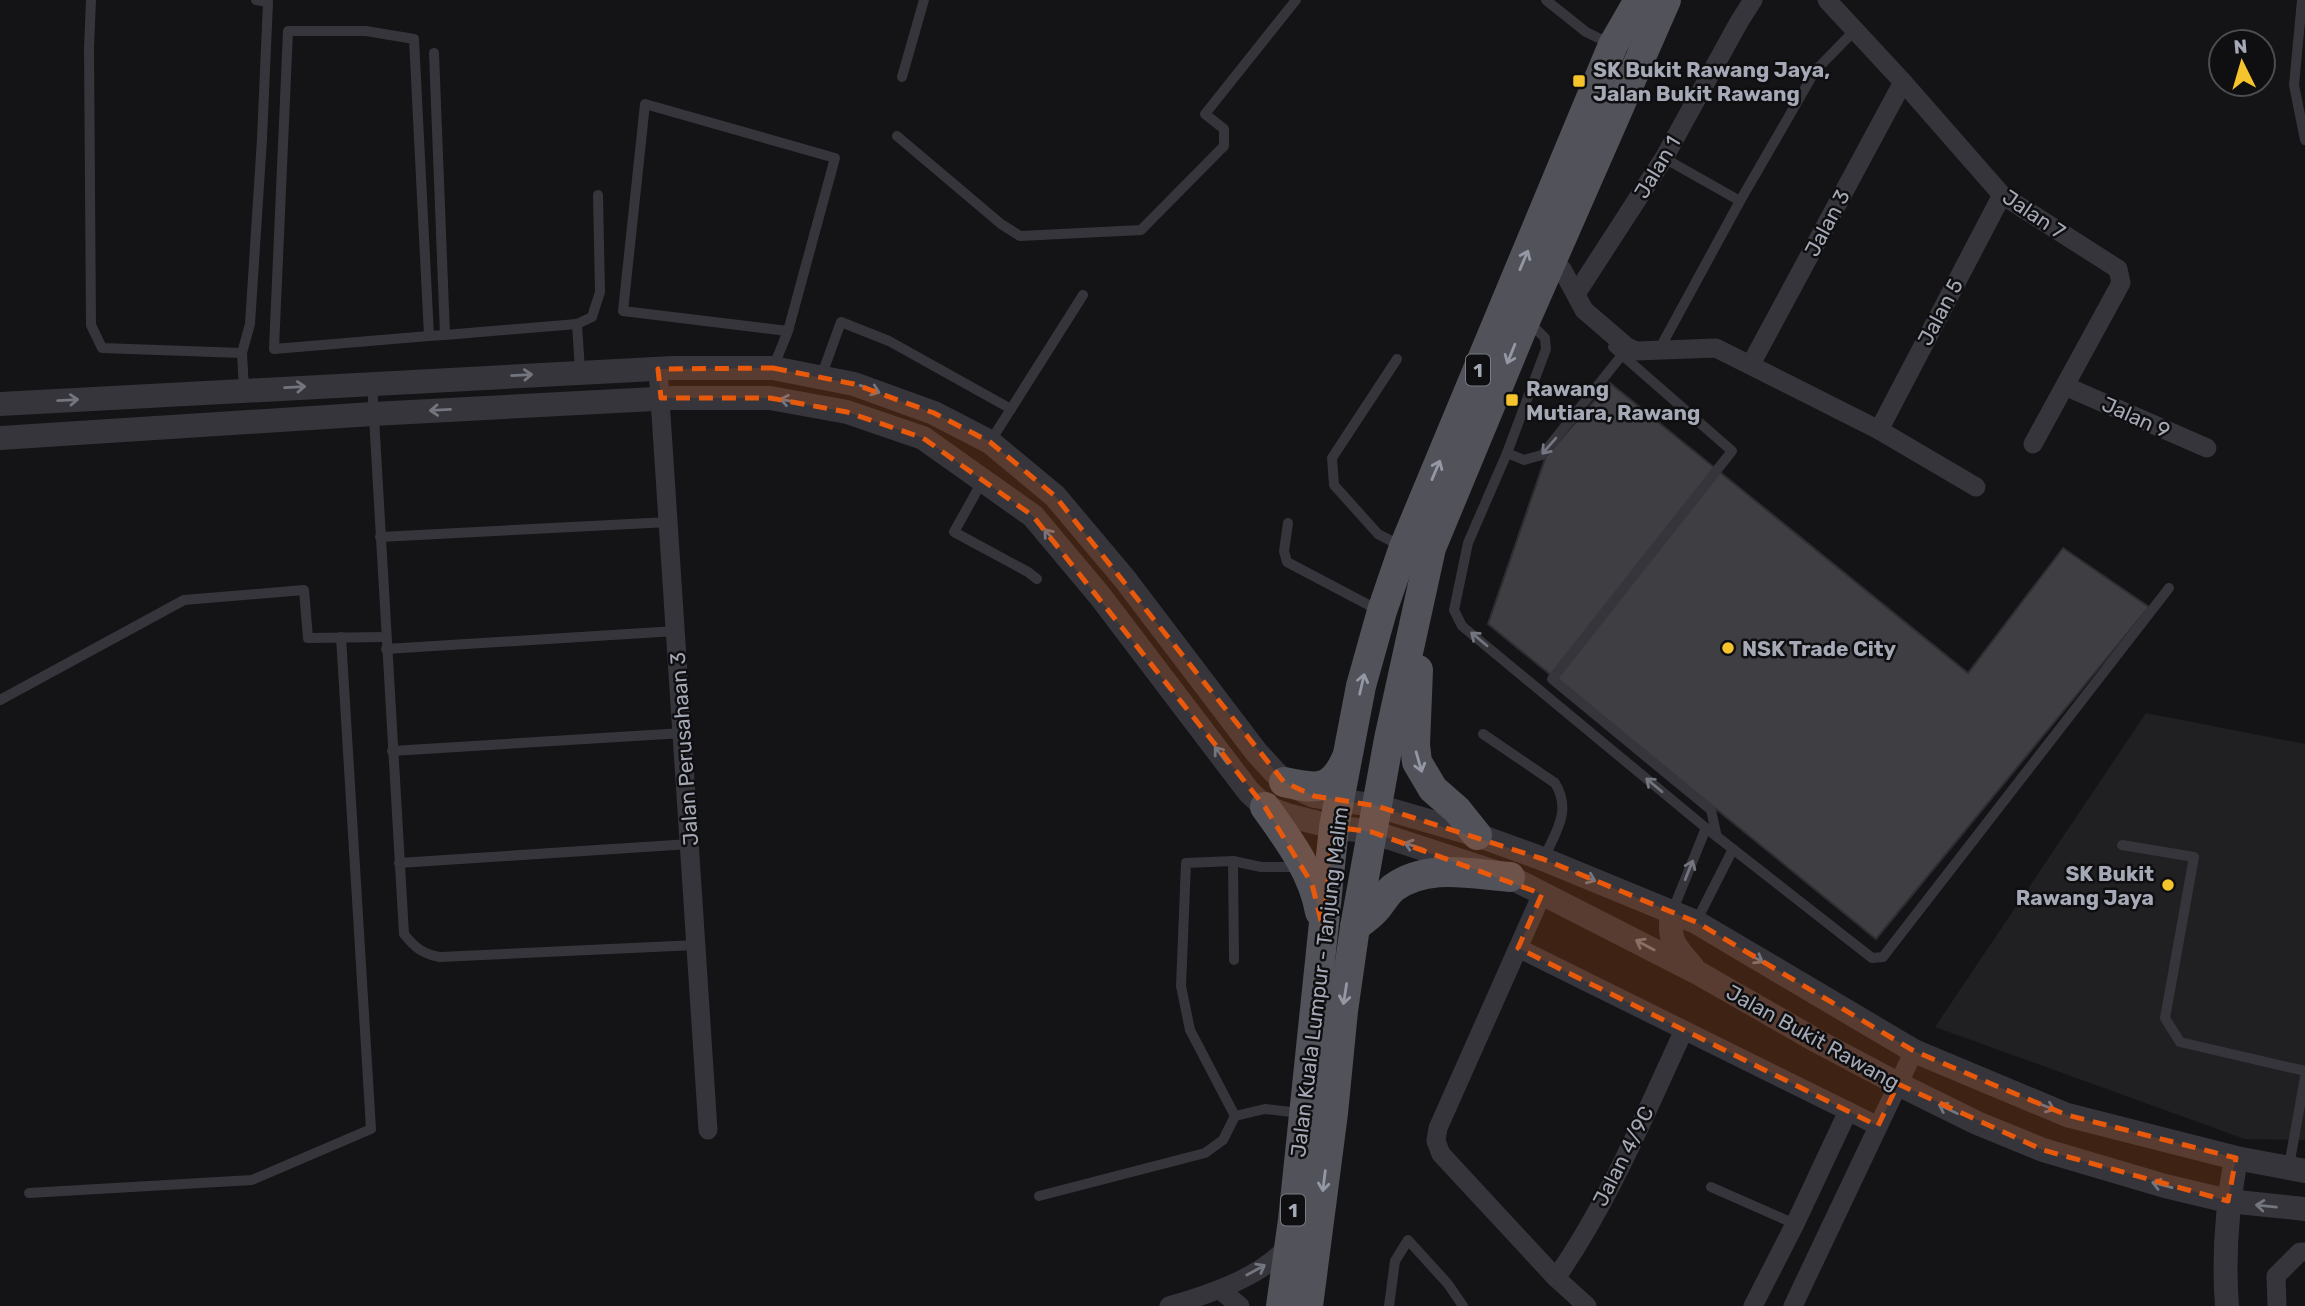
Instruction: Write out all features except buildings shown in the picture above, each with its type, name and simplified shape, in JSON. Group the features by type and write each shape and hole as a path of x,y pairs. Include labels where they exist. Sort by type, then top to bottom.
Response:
{"main road":[{"name":"Jalan Kuala Lumpur - Tanjung Malim","path":"1308,1306 1355,927 1415,616 1418,548 1613,45 1639,0"},
{"name":"Jalan Kuala Lumpur - Tanjung Malim","path":"1280,1306 1337,813 1361,686 1382,611 1418,548 1525,319 1666,0"},
{"path":"1418,548 1417,762 1433,789 1457,810 1477,835"},
{"path":"1284,782 1313,787 1332,782 1350,751"},
{"path":"1265,807 1304,867 1316,895 1324,929"},
{"path":"1355,927 1378,908 1385,895 1394,887 1418,874 1453,873 1510,877"}],"street":[{"name":"Jalan 1","path":"1576,294 1664,158 1753,0"},
{"name":"Jalan 7","path":"1826,0 1856,29 2002,195 2118,269 2121,283 2033,444"},
{"name":"Jalan 3","path":"1751,365 1903,82"},
{"name":"Jalan 5","path":"1879,430 2002,195"},
{"path":"1562,269 1584,310 1636,351 1716,348 1879,430 1976,487"},
{"path":"0,404 658,369 773,368 854,383 934,413 990,442 1055,496 1124,578 1257,752 1284,782 1314,796 1337,813"},
{"name":"Jalan Perusahaan 3","path":"658,369 708,1130"},
{"name":"Jalan 9","path":"2065,386 2207,449"},
{"path":"0,439 661,398 770,398 847,412 923,438 1033,516 1249,792 1265,807 1290,816 1337,813"},
{"path":"1074,566 1097,546"},
{"name":"Jalan Bukit Rawang","path":"1337,813 1477,835 1543,859 1696,922 1914,1051 2067,1115 2236,1158 2297,1170"},
{"name":"Jalan Bukit Rawang","path":"1374,819 1510,877 1700,974 1817,1041 1977,1123 2043,1150 2165,1186 2228,1201 2305,1209"},
{"path":"1542,894 1438,1128 1436,1141 1441,1154 1556,1278 1587,1306"},
{"path":"1672,913 1669,933 1676,950 1700,974"},
{"path":"1518,947 1878,1126"},
{"name":"Jalan 4/9C","path":"1556,1278 1574,1251 1628,1150 1684,1030"},
{"path":"1793,1306 1914,1051"},
{"path":"1753,1306 1848,1111"},
{"path":"2227,1306 2224,1271 2228,1201 2236,1158"},
{"path":"1169,1306 1220,1290 1279,1258 1288,1245"},
{"path":"2277,1306 2276,1276 2301,1252 2305,1252"},
{"path":"1220,1290 1240,1306"}],"lane":[{"path":"91,0 91,325 103,348 242,353"},
{"path":"244,390 242,353 250,324 268,2 256,0"},
{"path":"902,77 924,0"},
{"path":"897,136 1001,224 1020,236 1141,230 1224,146 1224,129 1205,114 1296,0"},
{"path":"1546,0 1586,32 1613,45"},
{"path":"2302,0 2294,85 2305,140"},
{"path":"1660,348 1815,71 1856,29"},
{"path":"429,336 414,39 366,31 288,31 274,349 578,324 592,317 600,292 598,195"},
{"path":"434,53 445,335"},
{"path":"773,368 788,331 835,158 645,104 623,311 788,331"},
{"path":"1599,155 1591,198 1562,269 1563,287 1592,329 1732,451 1552,679 1710,810 1717,837"},
{"path":"1664,158 1740,201"},
{"path":"990,442 1083,295"},
{"path":"1525,319 1545,338 1546,349 1507,453 1468,543 1454,610 1462,626 1717,837 1867,956 1883,957 2169,588"},
{"path":"821,377 841,322 889,341 1011,409"},
{"path":"578,324 580,372"},
{"path":"1507,453 1524,460 1542,455 1622,355"},
{"path":"1397,359 1332,458 1334,485 1378,534 1389,542 1418,548"},
{"path":"372,383 404,934 413,946 425,954 440,957 696,945"},
{"path":"984,480 954,532 1037,579"},
{"path":"380,537 669,522"},
{"path":"1289,523 1284,551 1287,562 1382,611"},
{"path":"0,700 184,600 304,590 308,638 386,637"},
{"path":"386,649 676,631"},
{"path":"29,1193 252,1180 371,1129 341,637"},
{"path":"392,751 683,733"},
{"path":"1483,734 1555,783 1560,791 1563,815 1543,859"},
{"path":"1672,913 1706,828"},
{"path":"399,863 690,844"},
{"path":"2122,845 2194,856 2165,1018 2180,1042 2305,1071"},
{"path":"1696,922 1733,849"},
{"path":"1233,861 1234,960"},
{"path":"1236,1116 1190,1030 1181,986 1186,863 1233,861 1261,867 1304,867"},
{"path":"2297,1170 2305,1077"},
{"path":"1039,1196 1205,1153 1223,1140 1236,1116 1265,1109 1302,1113"},
{"path":"1711,1187 1795,1224"},
{"path":"1389,1306 1395,1261 1408,1240 1464,1306"}],"highlighted area":[{"path":"773,368 854,384 934,413 990,442 1055,496 1284,782 1314,796 1377,806 1543,859 1696,922 1914,1051 2067,1115 2236,1158 2228,1201 2043,1150 1898,1084 1878,1126 1518,948 1542,894 1372,832 1334,827 1323,929 1312,884 1265,807 1033,516 923,438 847,412 770,398 661,398 658,369"}],"shaded area":[{"name":"SK Bukit Rawang Jaya","path":"2146,713 2305,744 2305,1140 2245,1139 1935,1027"}],"place":[{"name":"SK Bukit Rawang Jaya, Jalan Bukit Rawang","path":"1579,81"},
{"name":"Rawang Mutiara, Rawang","path":"1512,400"},
{"name":"NSK Trade City","path":"1728,648"},
{"name":"SK Bukit Rawang Jaya","path":"2168,885"}]}
